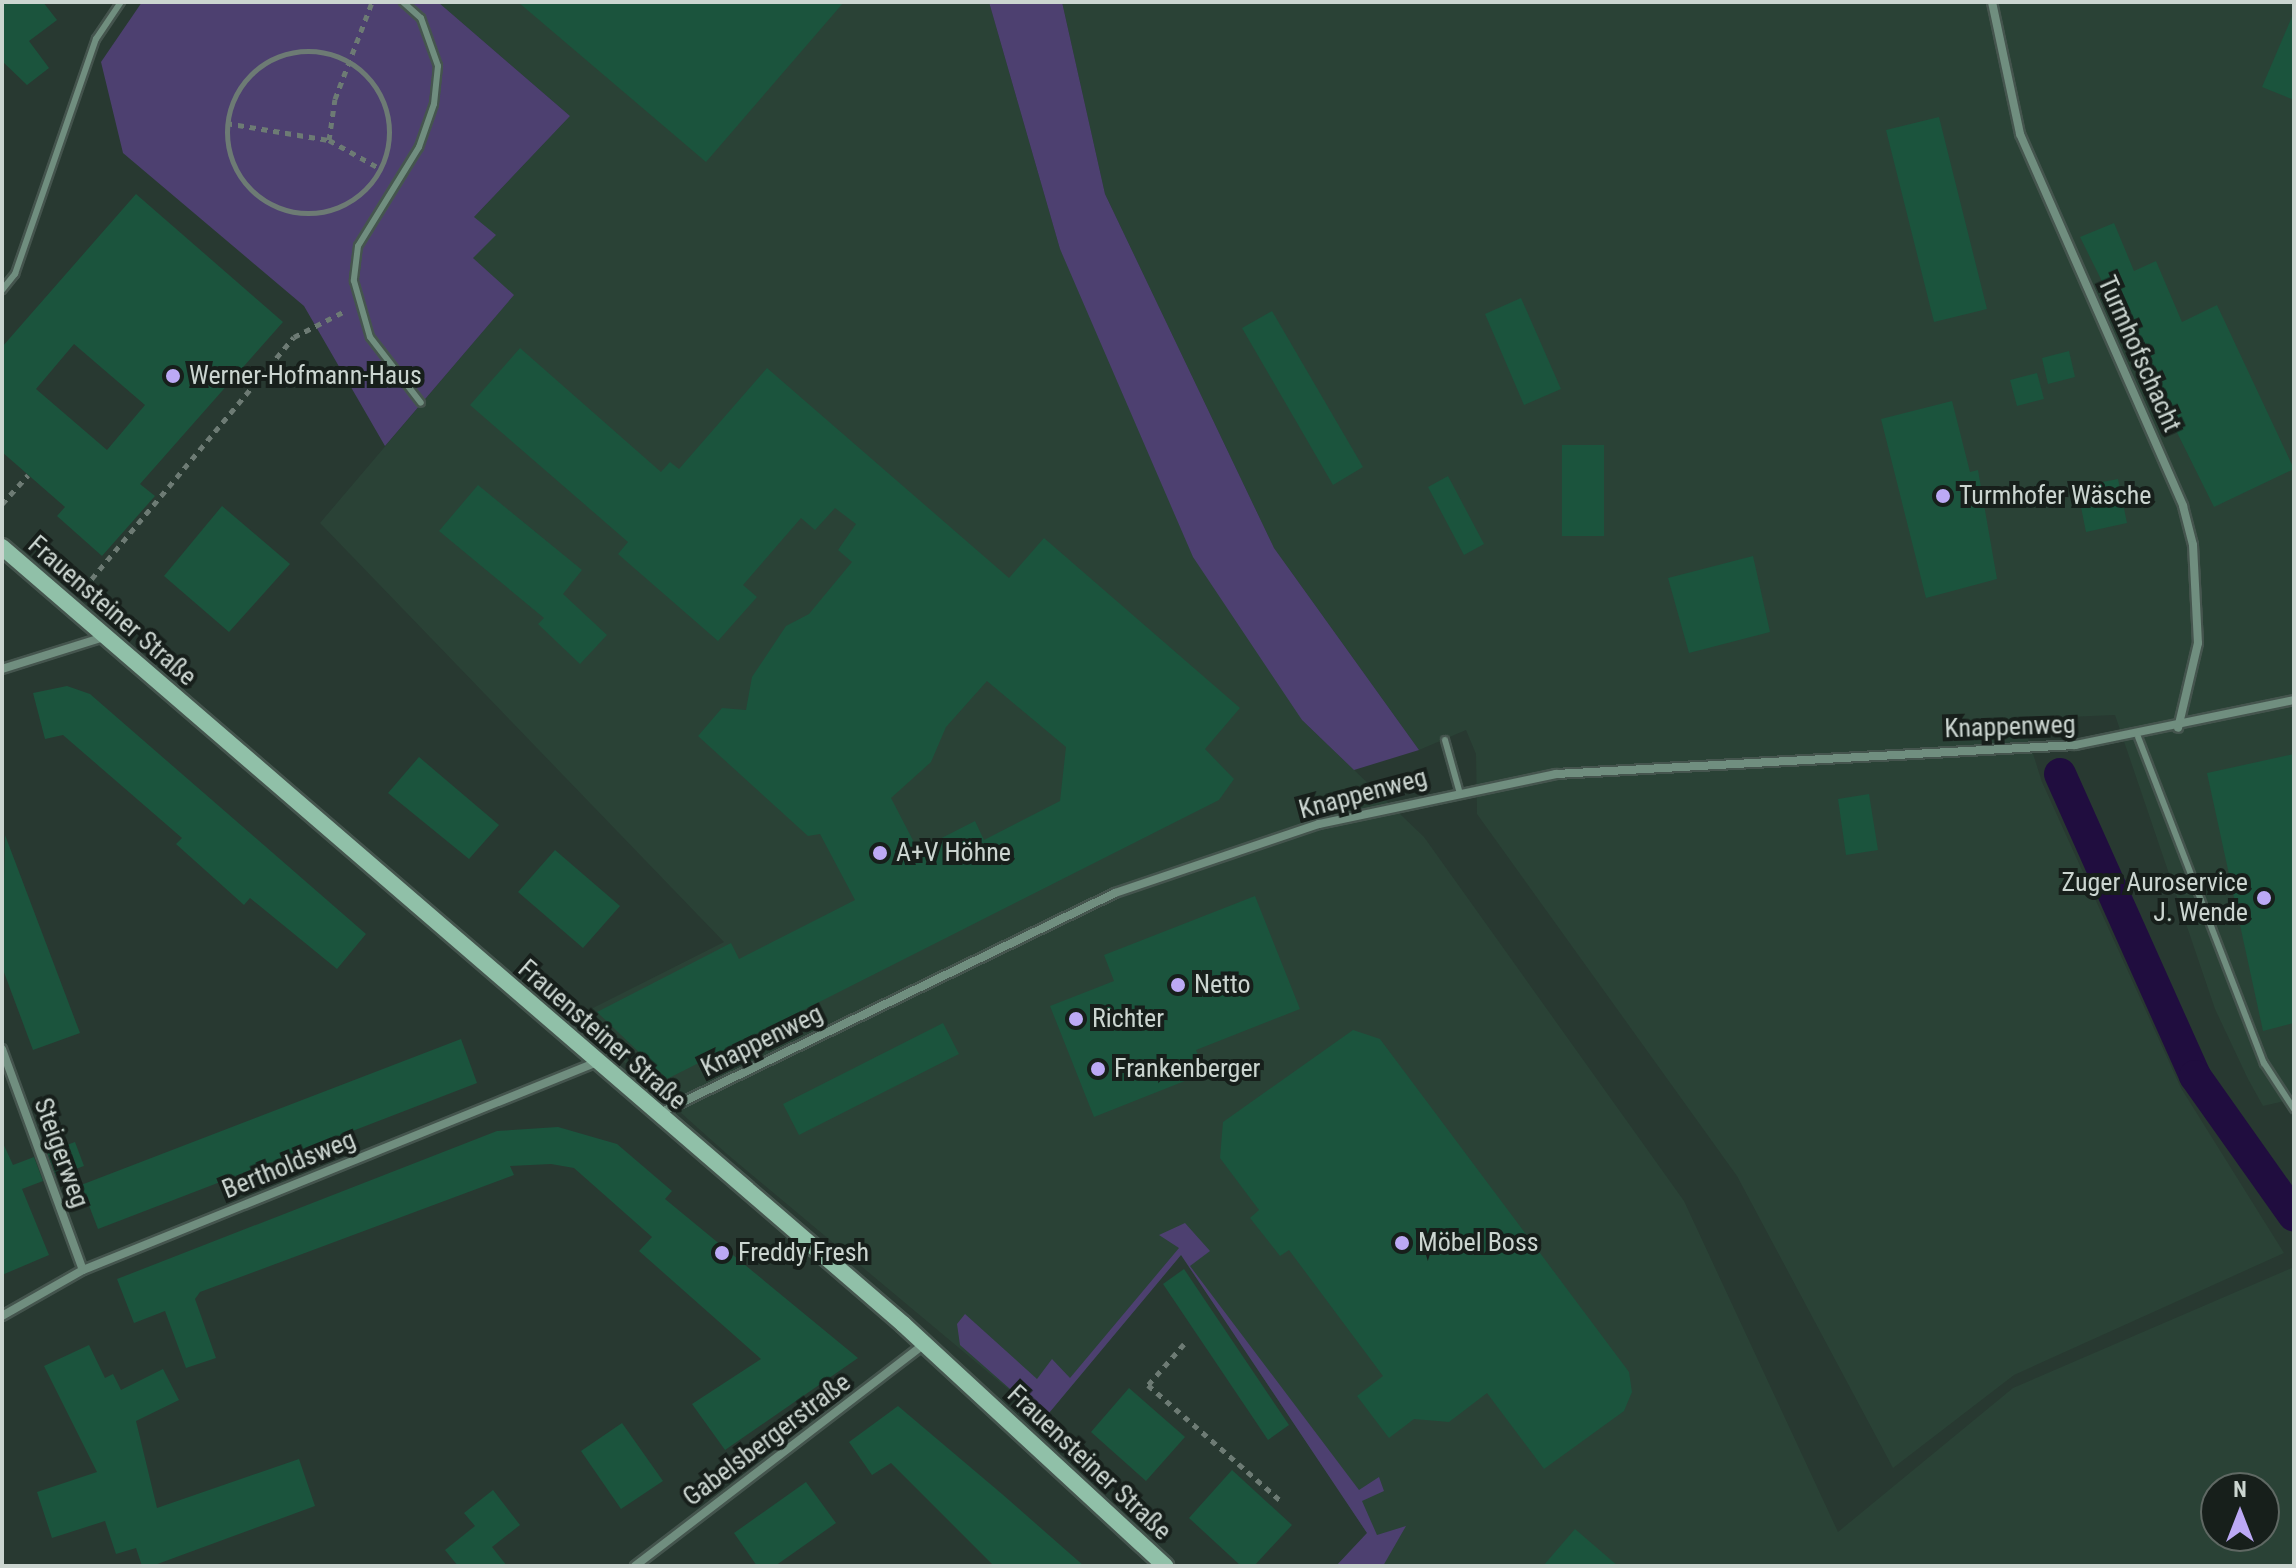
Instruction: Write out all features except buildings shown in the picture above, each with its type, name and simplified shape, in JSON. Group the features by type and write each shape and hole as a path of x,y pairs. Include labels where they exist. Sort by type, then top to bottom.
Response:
{"main road":[{"name":"Frauensteiner Straße","path":"2,547 923,1345 1165,1566"}],"street":[{"name":"Turmhofschacht","path":"1992,2 2020,134 2183,506 2199,580 2198,643 2178,728"},
{"path":"2,669 107,636"},
{"name":"Knappenweg","path":"656,1116 1115,893 1319,824 1459,790 1680,763 2138,737 2294,700"},
{"name":"Steigerweg","path":"2,1049 83,1270"},
{"name":"Bertholdsweg","path":"2,1316 83,1270 597,1062"},
{"name":"Gabelsbergerstraße","path":"635,1566 923,1345"}],"lane":[{"path":"2,290 15,274 96,39 121,2"},
{"path":"403,2 421,18 438,66 419,147 397,178 358,246 359,305 370,337 421,403"},
{"path":"2138,737 2264,1063 2294,1109"},
{"path":"1445,740 1459,790"}],"path":[{"path":"329,140 351,60 372,2"},
{"path":"317,49 351,60 368,70 387,110 391,132 378,168 360,194 315,215 279,213 252,193 234,167 222,141 226,123 238,91 269,64 317,49"},
{"path":"226,123 329,140 397,178"},
{"path":"70,605 294,337 359,305"},
{"path":"2,504 28,475"},
{"path":"1184,1344 1148,1385 1280,1500"}],"shaded area":[{"path":"142,2 438,2 570,116 474,217 496,235 473,258 514,295 385,446 304,306 123,153 101,62"},
{"path":"438,2 989,2 1060,249 1302,720 1424,837 1684,1201 1838,1532 2013,1388 2294,1267 2294,1566 1336,1566 1367,1533 1181,1255 1044,1419 727,1154 586,1028 585,1012 724,942 320,523 513,296 473,258 474,217 570,116"},
{"path":"989,2 1062,2 1105,194 1274,548 1419,750 1354,770 1302,720 1193,557 1060,249"},
{"path":"1062,2 2294,2 2294,1099 2263,1106 2215,1009 2115,715 2022,719 2042,782 2181,1088 2284,1253 2014,1375 1893,1468 1737,1176 1477,814 1476,754 1466,730 1419,750 1274,548 1105,194"},
{"path":"1185,1223 1210,1251 1190,1266 1359,1490 1379,1477 1384,1491 1362,1501 1377,1535 1406,1526 1383,1566 1336,1566 1367,1533 1181,1255 1044,1419 960,1345 957,1324 965,1314 1037,1379 1052,1359 1070,1378 1179,1248 1159,1235"}],"waterway":[{"path":"2060,774 2195,1076 2294,1216"}],"place":[{"name":"Werner-Hofmann-Haus","path":"173,376"},
{"name":"Turmhofer Wäsche","path":"1943,496"},
{"name":"A+V Höhne","path":"880,853"},
{"name":"Zuger Auroservice J. Wende","path":"2264,898"},
{"name":"Netto","path":"1178,985"},
{"name":"Richter","path":"1076,1019"},
{"name":"Frankenberger","path":"1098,1069"},
{"name":"Möbel Boss","path":"1402,1243"},
{"name":"Freddy Fresh","path":"722,1253"}]}
